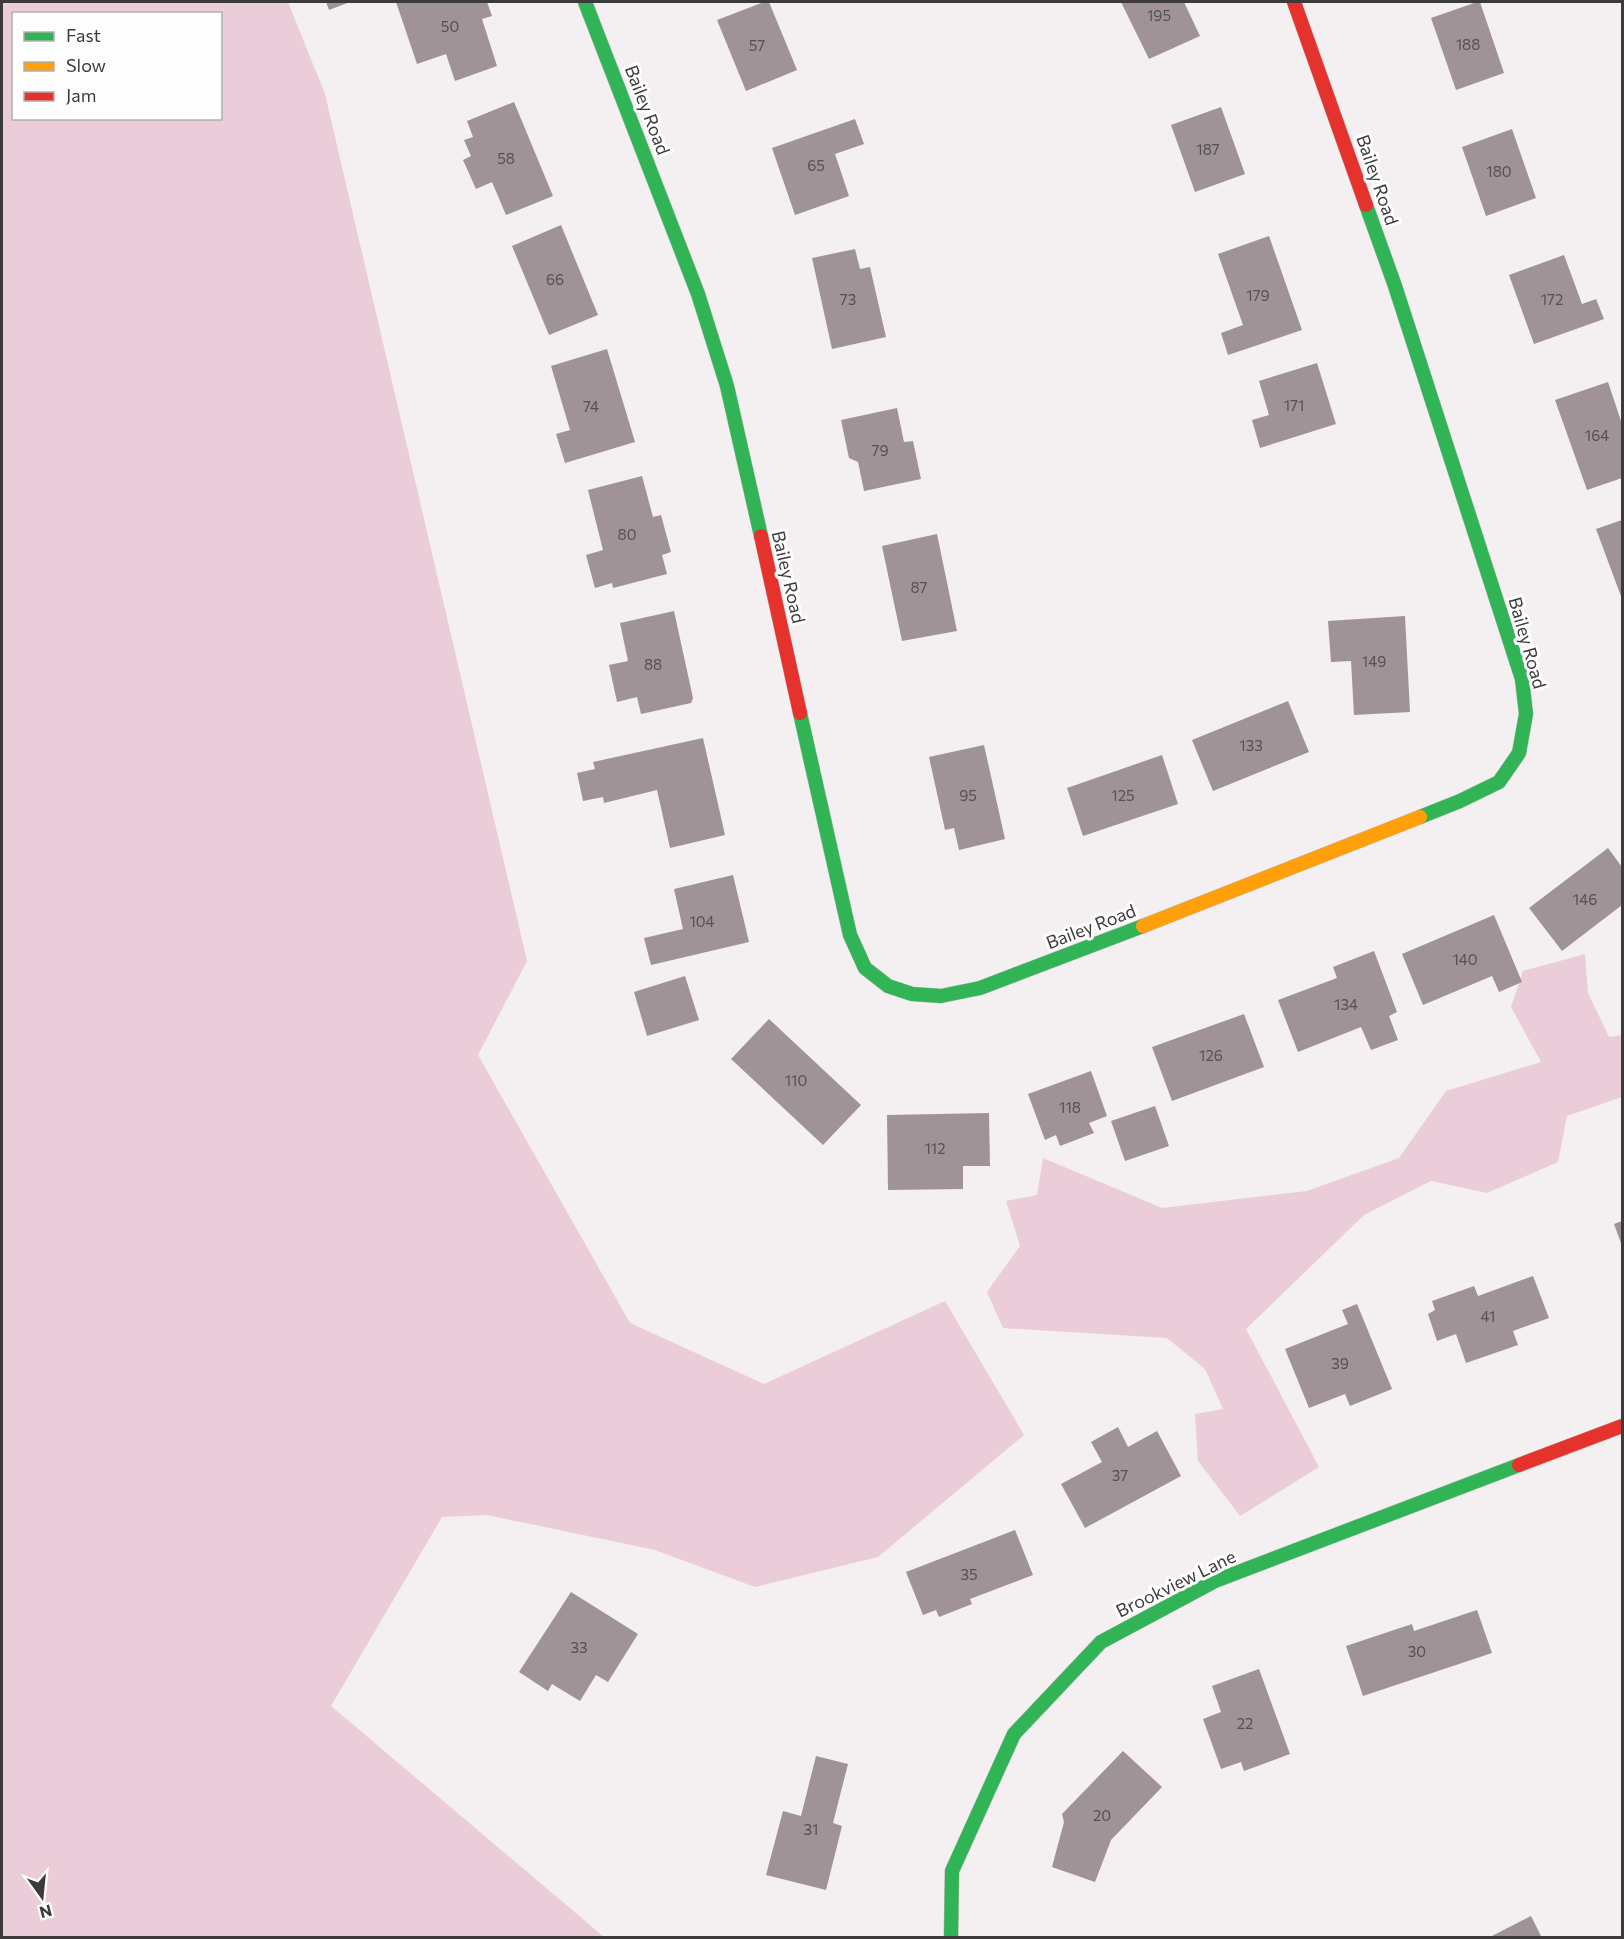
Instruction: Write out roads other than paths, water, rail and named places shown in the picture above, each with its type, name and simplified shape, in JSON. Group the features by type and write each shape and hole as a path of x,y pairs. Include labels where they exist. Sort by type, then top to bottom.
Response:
{"street":[{"name":"Bailey Road","path":"585,2 698,294 727,386 850,934 865,968 888,986 912,994 941,996 980,988 1052,962 1460,801 1499,782 1519,753 1527,714 1522,679 1395,286 1294,2"},
{"name":"Brookview Lane","path":"951,1938 952,1871 1014,1734 1101,1642 1215,1581 1623,1426"}]}
